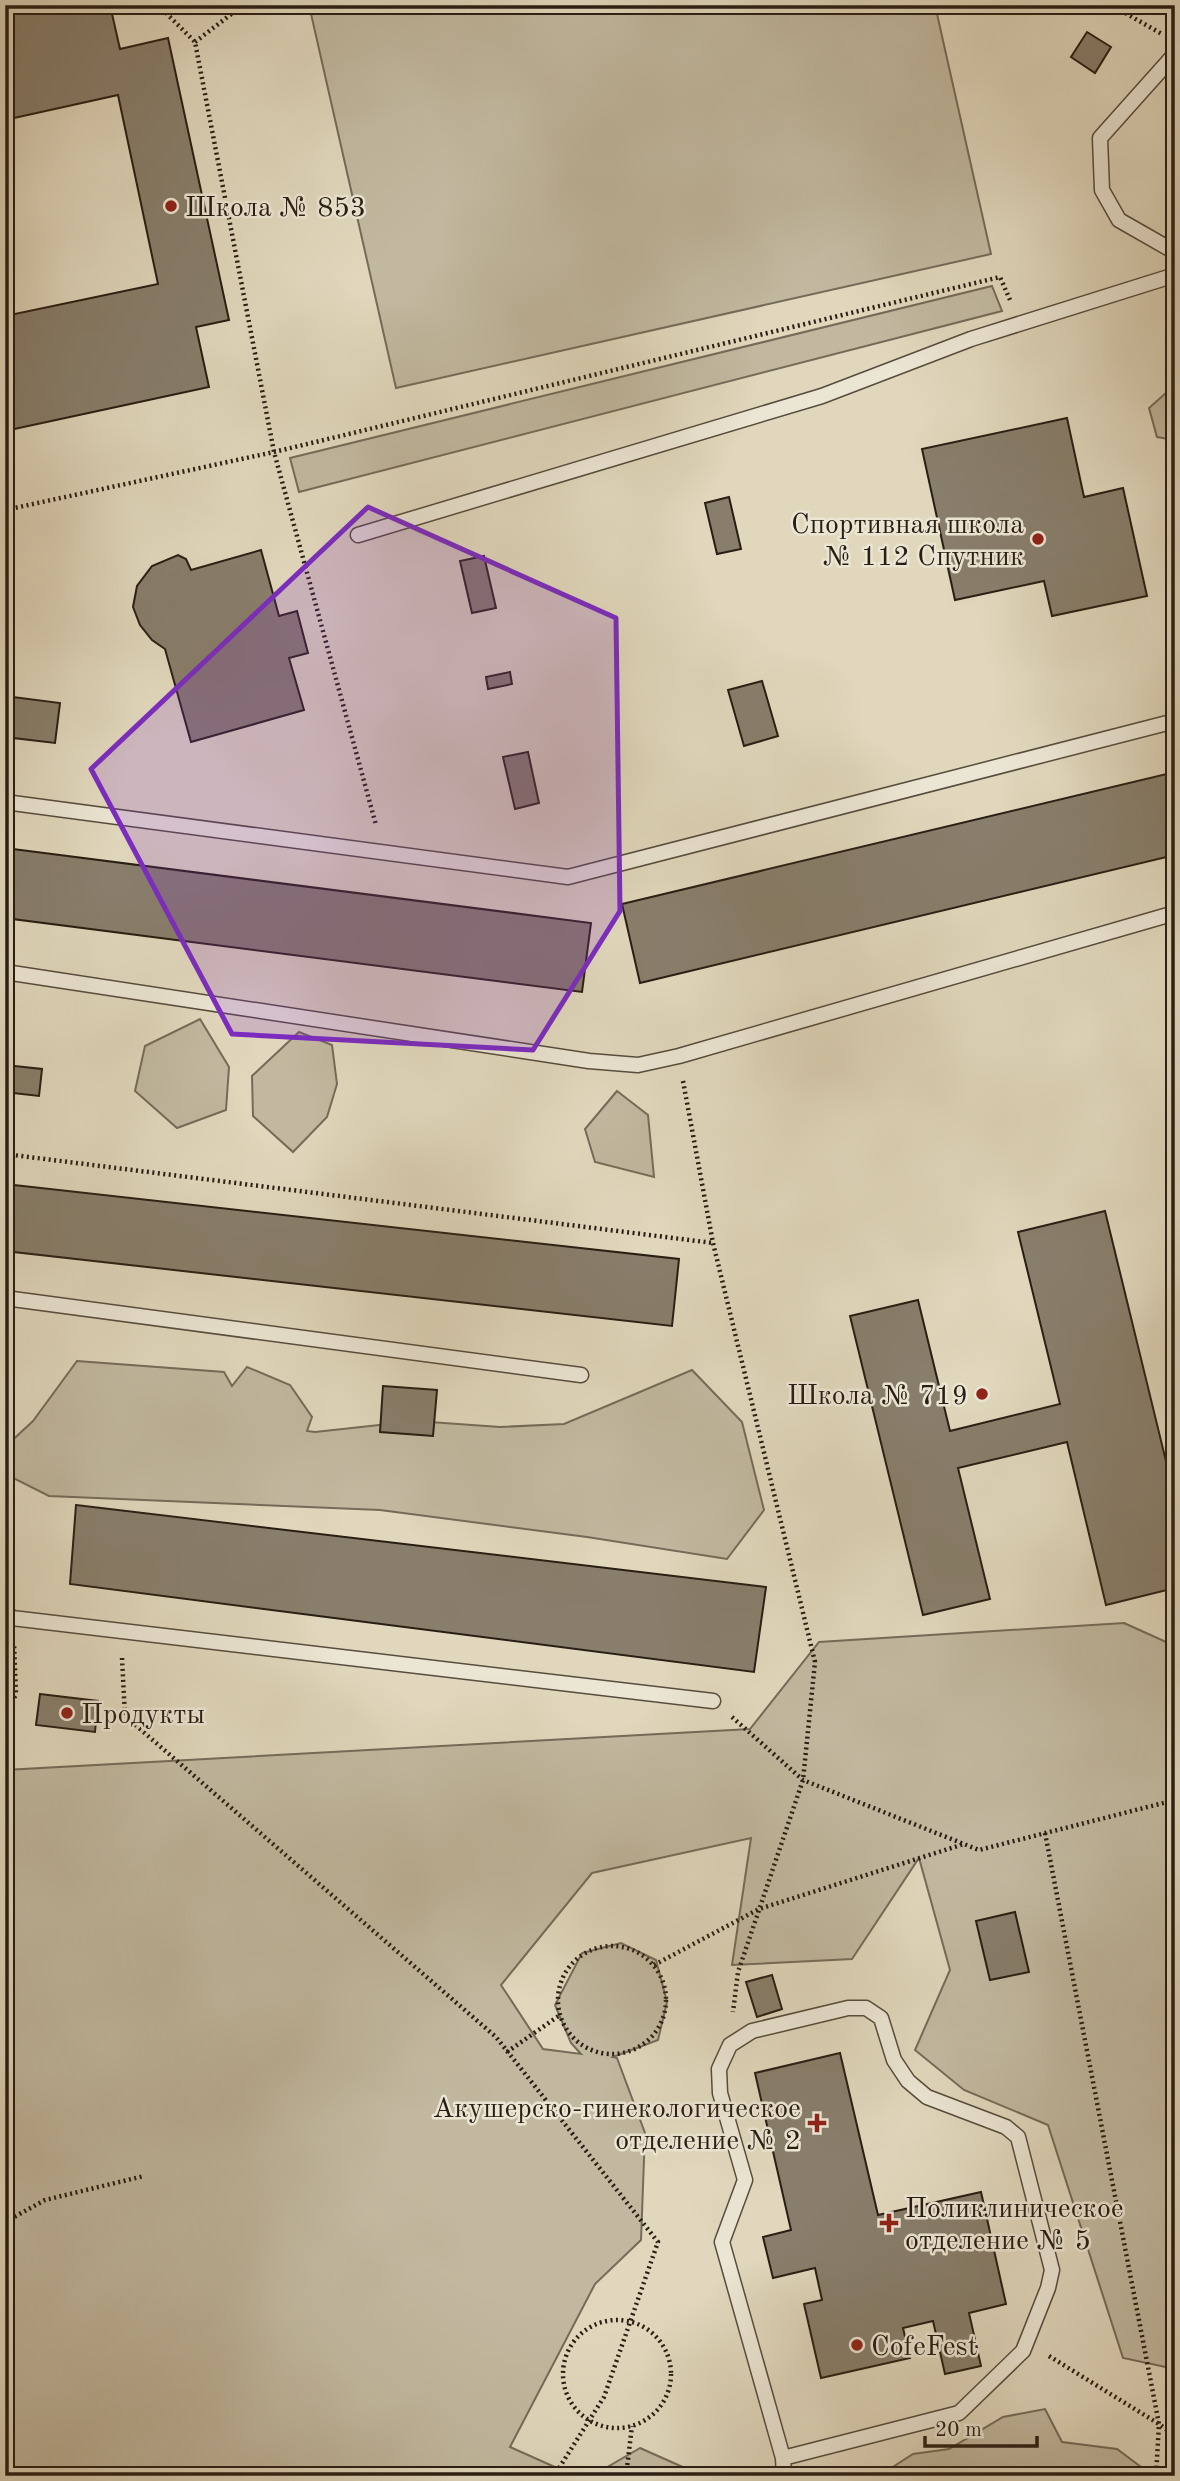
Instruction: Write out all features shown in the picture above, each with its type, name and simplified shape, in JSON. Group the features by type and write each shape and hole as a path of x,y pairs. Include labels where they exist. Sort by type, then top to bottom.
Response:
{"lane":[{"path":"1175,54 1100,138 1102,190 1119,220 1175,252"},
{"path":"358,535 822,396 971,339 1175,275"},
{"path":"5,802 568,877 1175,721"},
{"path":"5,972 589,1061 638,1065 679,1056 1175,913"},
{"path":"5,1298 581,1375"},
{"path":"9,1614 121,1631 713,1701"},
{"path":"783,2458 959,2413 1023,2351 1048,2288 1052,2270 1018,2137 1006,2127 927,2097 908,2081 894,2060 881,2018 866,2008 848,2008 752,2031 730,2045 719,2069 720,2093 745,2180 722,2242 783,2458 784,2476"}],"path":[{"path":"158,5 195,43 274,452 383,852"},
{"path":"195,43 243,5"},
{"path":"1111,5 1164,35"},
{"path":"5,510 274,452 1000,278 1020,323"},
{"path":"679,1056 713,1243 815,1662 803,1780 738,1972 730,2045"},
{"path":"5,1154 713,1243"},
{"path":"5,1711 16,1695 9,1614"},
{"path":"121,1631 125,1716 496,2037 658,2242 604,2397 554,2476"},
{"path":"713,1701 803,1780 979,1850 1175,1800"},
{"path":"1045,1833 1159,2424 1156,2476"},
{"path":"654,1965 760,1909 964,1844"},
{"path":"606,1946 624,1947 640,1954 654,1965 666,1998 664,2015 656,2032 643,2044 627,2052 609,2054 592,2051 576,2041 560,2015 558,1992 563,1975 574,1961 589,1951 606,1946"},
{"path":"507,2052 560,2015"},
{"path":"5,2222 45,2200 144,2176"},
{"path":"611,2320 628,2321 645,2328 658,2339 668,2354 671,2372 669,2389 661,2405 649,2418 632,2426 614,2428 596,2425 581,2415 569,2401 564,2384 563,2366 568,2349 579,2334 594,2325 611,2320"},
{"path":"1027,2343 1175,2436"},
{"path":"626,2476 632,2426"}],"highlighted area":[{"path":"368,507 616,618 620,911 533,1050 232,1034 91,769"}],"shaded area":[{"path":"309,5 935,5 991,254 396,388"},
{"path":"992,286 1002,311 299,492 290,458"},
{"path":"1175,385 1175,440 1157,437 1149,408"},
{"path":"200,1019 229,1067 226,1110 177,1128 135,1091 145,1046"},
{"path":"299,1032 332,1045 337,1084 327,1117 293,1152 253,1116 252,1076"},
{"path":"617,1091 648,1115 654,1177 595,1162 585,1129"},
{"path":"77,1361 224,1372 232,1386 247,1367 290,1385 312,1417 307,1431 315,1432 416,1421 500,1427 564,1424 692,1370 742,1422 764,1510 727,1559 587,1537 380,1510 49,1496 5,1474 5,1447 33,1421"},
{"path":"1124,1623 1175,1646 1175,2369 1123,2358 1048,2125 964,2090 915,2050 950,1970 919,1858 852,1959 732,1965 751,1838 592,1873 501,1985 543,2049 581,2054 571,2043 555,2005 582,1953 621,1943 656,1960 667,2002 658,2040 613,2057 617,2058 645,2133 641,2240 595,2284 510,2447 575,2476 5,2476 5,1770 750,1729 819,1642"},
{"path":"1045,2409 1062,2442 1117,2449 1153,2476 879,2476 913,2454 949,2449 1003,2417"},
{"path":"640,2448 703,2476 592,2476"}],"building":[{"path":"39,5 110,5 120,49 168,38 229,320 196,327 209,387 5,431 5,316 158,284 118,95 5,120 5,12"},
{"path":"1087,32 1111,47 1095,73 1071,57"},
{"name":"Спортивная школа № 112 Спутник","path":"1067,418 1084,497 1123,488 1147,596 1052,616 1044,581 955,600 922,449"},
{"path":"729,497 741,549 717,554 705,503"},
{"path":"261,550 279,616 297,611 308,653 289,658 304,710 191,742 165,649 152,640 140,625 133,607 137,586 152,566 178,555 186,559 191,570"},
{"path":"484,556 496,608 472,613 460,561"},
{"path":"510,672 512,684 488,689 486,677"},
{"path":"762,681 778,736 744,746 728,690"},
{"path":"5,696 60,703 55,743 5,737"},
{"path":"528,752 539,803 515,809 503,757"},
{"path":"1175,772 1175,855 640,983 622,904"},
{"path":"5,848 591,923 582,992 5,918"},
{"path":"5,1065 42,1069 39,1096 5,1092"},
{"path":"5,1184 679,1259 672,1326 5,1251"},
{"path":"1105,1211 1175,1498 1175,1588 1106,1605 1067,1442 958,1468 990,1599 923,1615 850,1316 918,1300 950,1431 1060,1404 1018,1232"},
{"path":"383,1386 437,1390 433,1436 380,1432"},
{"path":"76,1505 766,1587 754,1672 70,1584"},
{"name":"Продукты","path":"40,1694 98,1701 95,1732 36,1725"},
{"path":"1015,1912 1029,1972 990,1980 976,1921"},
{"path":"772,1975 782,2009 757,2017 746,1982"},
{"name":"Поликлиническое отделение № 5","path":"840,2053 878,2215 981,2192 1006,2304 969,2313 981,2366 945,2374 933,2321 903,2328 910,2358 821,2378 804,2304 822,2300 815,2268 773,2278 763,2237 791,2230 755,2073"}],"place":[{"name":"Школа № 853","path":"171,206"},
{"name":"Спортивная школа № 112 Спутник","path":"1038,539"},
{"name":"Школа № 719","path":"982,1394"},
{"name":"Продукты","path":"67,1713"},
{"name":"Акушерско-гинекологическое отделение № 2","path":"817,2123"},
{"name":"Поликлиническое отделение № 5","path":"889,2223"},
{"name":"CofeFest","path":"857,2345"}]}
